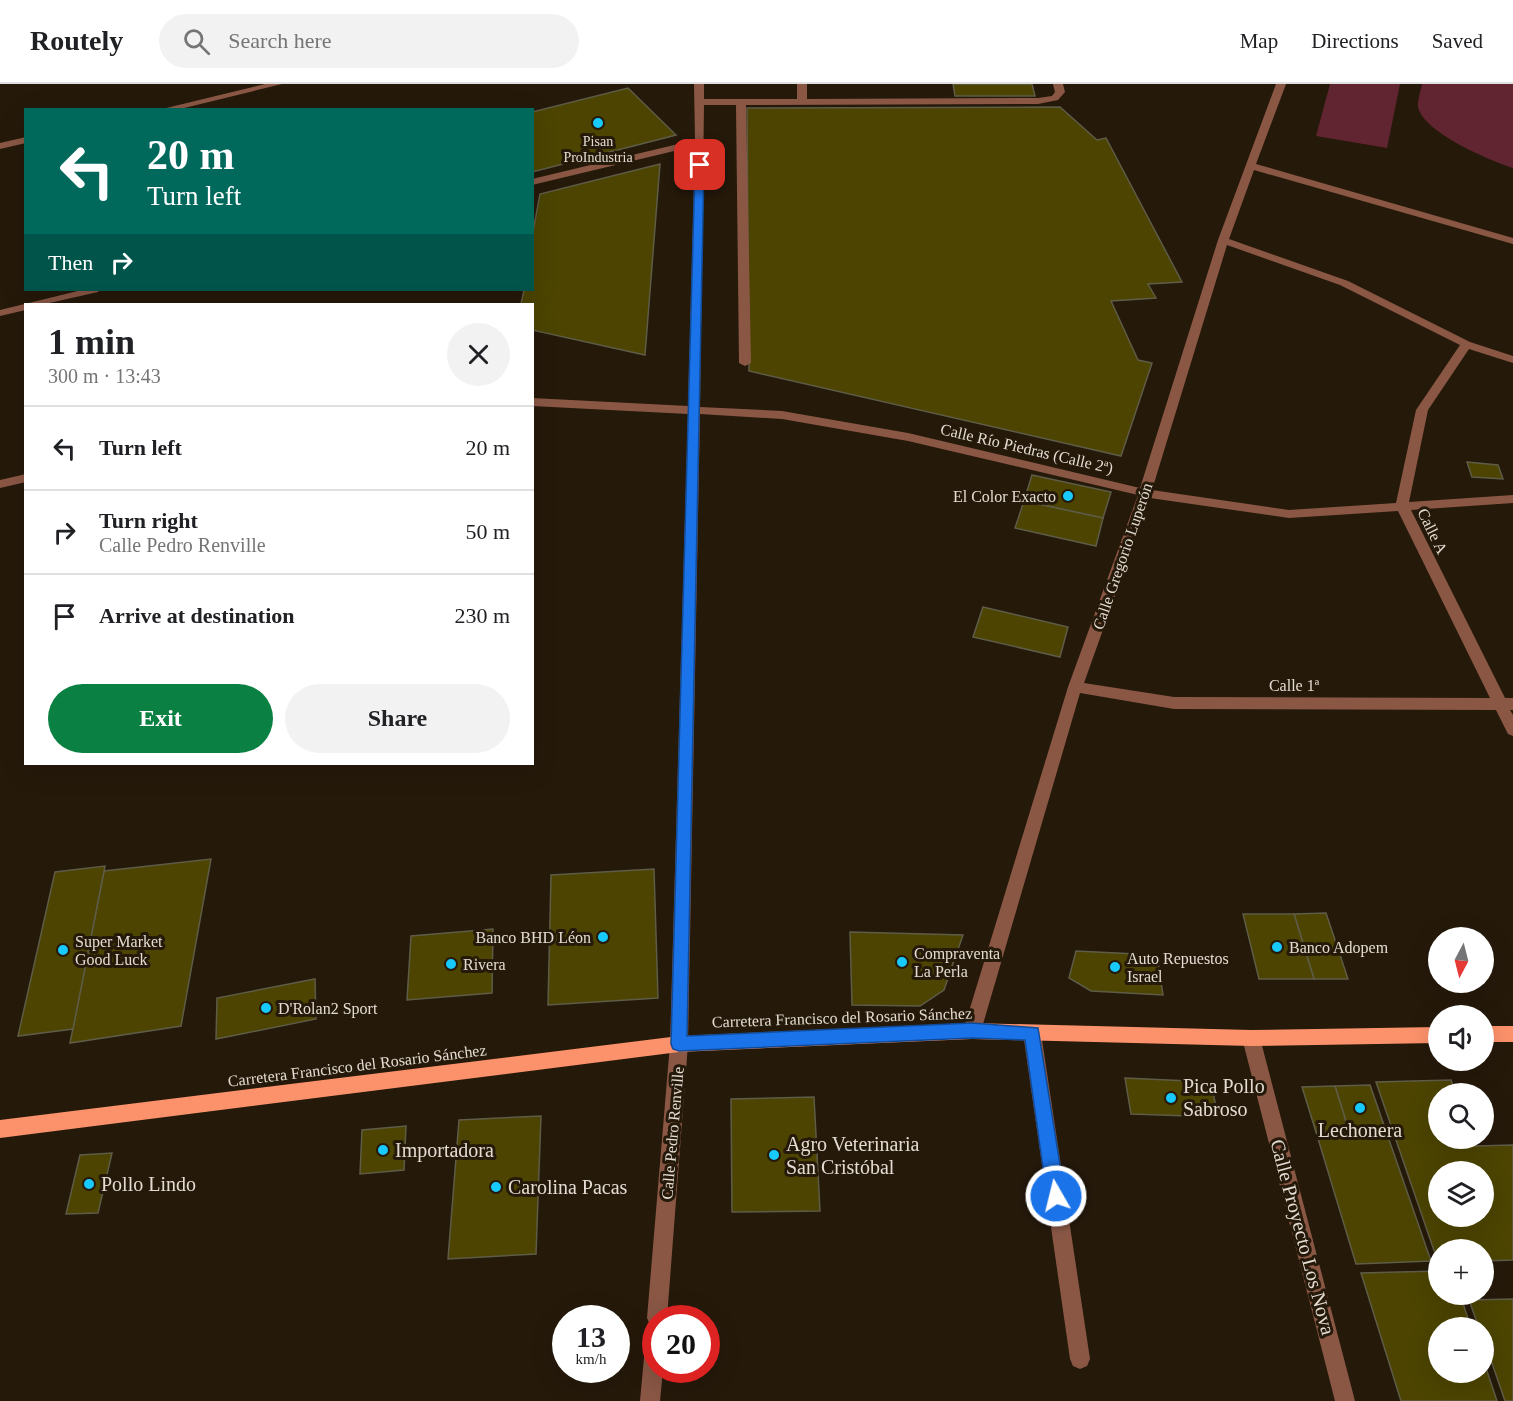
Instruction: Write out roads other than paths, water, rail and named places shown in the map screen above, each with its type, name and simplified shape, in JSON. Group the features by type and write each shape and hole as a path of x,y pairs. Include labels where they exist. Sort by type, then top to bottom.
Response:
{"main road":[{"name":"Carretera Francisco del Rosario Sánchez","path":"0,1129 679,1044 972,1031 1251,1038 1428,1035"},
{"path":"1494,1034 1513,1034"}],"street":[{"path":"171,108 277,84"},
{"name":"Calle Pedro Renville","path":"658,1305 679,1044 700,142 699,84"},
{"path":"802,84 802,101"},
{"path":"699,102 1038,101 1055,98 1060,92 1058,84"},
{"name":"Calle Gregorio Luperón","path":"972,1031 1075,687 1145,493 1223,240 1281,84"},
{"path":"741,101 745,363"},
{"path":"0,146 24,140"},
{"path":"534,182 700,142"},
{"path":"1251,166 1513,241"},
{"path":"1223,240 1344,283 1466,344 1513,360"},
{"path":"37,303 90,291"},
{"path":"0,313 24,307"},
{"name":"Calle A","path":"1466,344 1422,410 1402,505 1507,704 1513,730"},
{"name":"Calle Río Piedras (Calle 2ª)","path":"534,402 782,415 908,437 1145,493 1289,514 1513,499"},
{"path":"0,484 24,478"},
{"name":"Calle 1ª","path":"1075,687 1174,703 1507,704"},
{"path":"1032,1033 1080,1359"},
{"name":"Calle Proyecto Los Nova","path":"1251,1038 1346,1401"},
{"path":"650,1401 652,1383"}],"place":[{"name":"Pisan ProIndustria","path":"598,123"},
{"name":"El Color Exacto","path":"1068,496"},
{"name":"Banco BHD Léon","path":"603,937"},
{"name":"Banco Adopem","path":"1277,947"},
{"name":"Super Market Good Luck","path":"63,950"},
{"name":"Compraventa La Perla","path":"902,962"},
{"name":"Rivera","path":"451,964"},
{"name":"Auto Repuestos Israel","path":"1115,967"},
{"name":"D'Rolan2 Sport","path":"266,1008"},
{"name":"Pica Pollo Sabroso","path":"1171,1098"},
{"name":"Lechonera","path":"1360,1108"},
{"name":"Importadora","path":"383,1150"},
{"name":"Agro Veterinaria San Cristóbal","path":"774,1155"},
{"name":"Pollo Lindo","path":"89,1184"},
{"name":"Carolina Pacas","path":"496,1187"}]}
